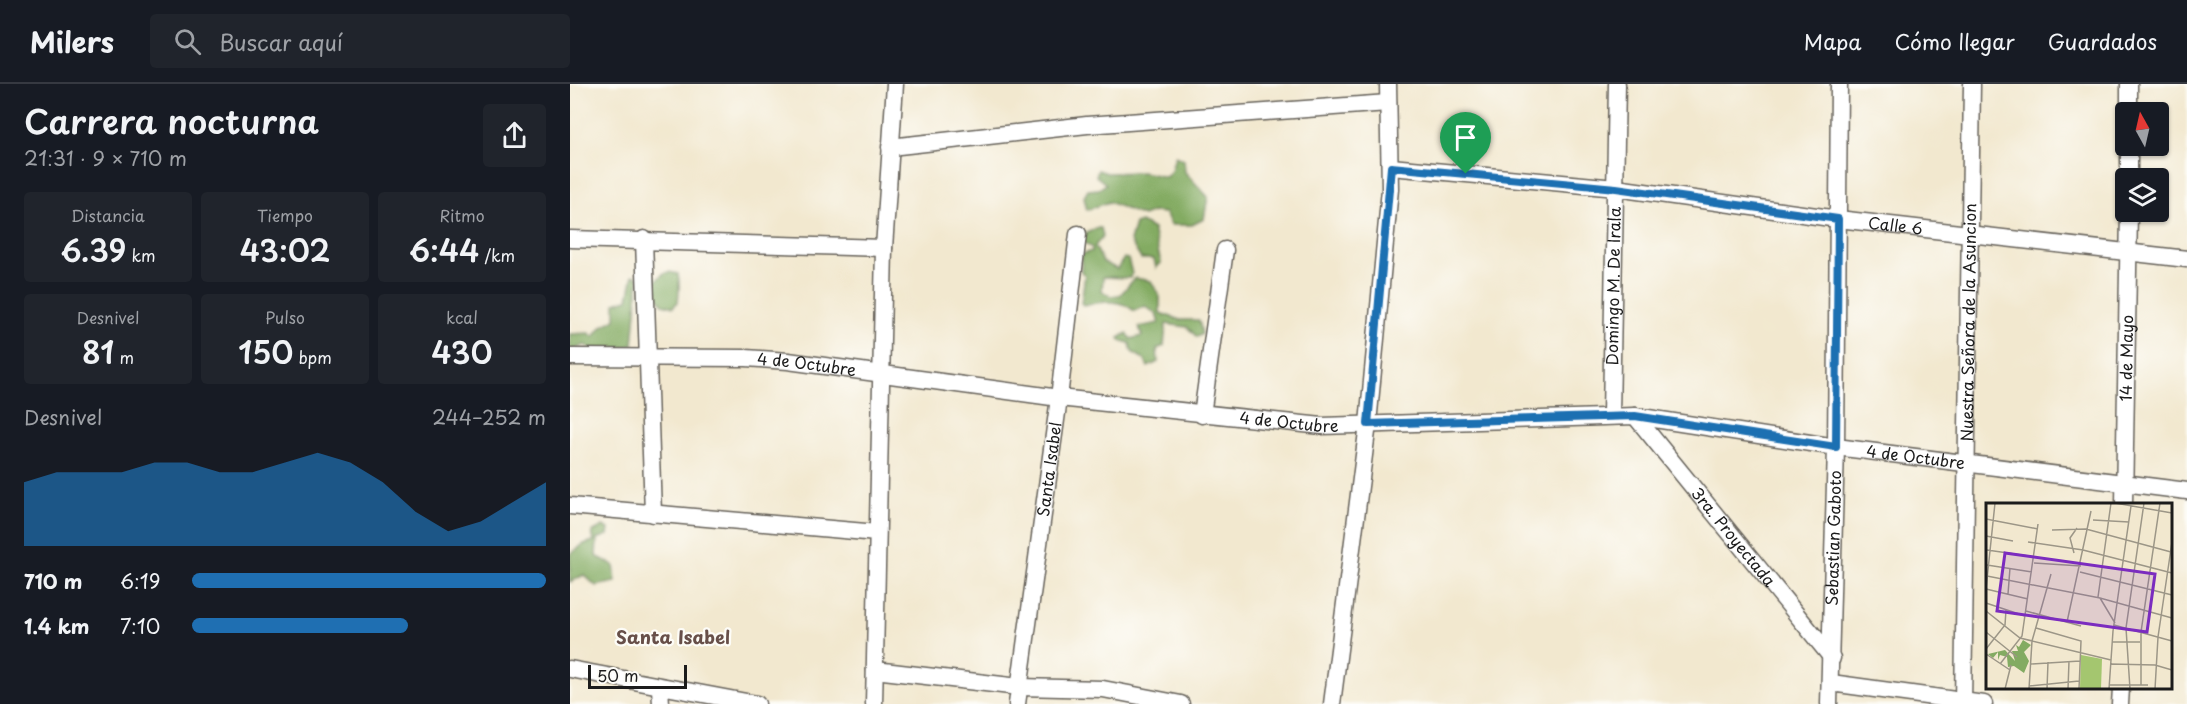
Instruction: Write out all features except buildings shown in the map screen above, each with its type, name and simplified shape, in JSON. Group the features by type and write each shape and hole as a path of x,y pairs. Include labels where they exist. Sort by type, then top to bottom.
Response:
{"street":[{"path":"874,704 884,248 895,84"},
{"path":"1332,704 1368,424 1391,167 1388,84"},
{"name":"Domingo M. De Irala","path":"1611,415 1617,84"},
{"name":"Sebastian Gaboto","path":"1829,704 1836,447 1839,84"},
{"name":"Nuestra Señora de la Asuncion","path":"1963,703 1972,84"},
{"path":"2129,84 2129,102"},
{"path":"890,147 1087,125 1388,103"},
{"name":"Calle 6","path":"1391,167 1616,188 1838,219 2187,259"},
{"name":"14 de Mayo","path":"2124,503 2129,222"},
{"name":"Santa Isabel","path":"1017,704 1059,398 1078,234"},
{"path":"570,239 644,239 884,248"},
{"path":"644,239 653,514"},
{"path":"1202,415 1225,250"},
{"name":"4 de Octubre","path":"570,357 746,358 880,372 1059,398 1202,415 1322,426 1635,416 1836,447 2187,491"},
{"name":"3ra. Proyectada","path":"1635,416 1832,658"},
{"path":"570,506 877,533"},
{"path":"570,669 660,696 757,704"},
{"path":"875,670 1019,687 1103,689 1181,704"},
{"path":"1831,683 1983,704"}],"green space":[{"path":"1175,156 1184,160 1185,172 1208,197 1204,219 1192,225 1171,225 1165,213 1153,212 1143,216 1109,202 1087,210 1084,197 1088,190 1099,189 1106,184 1096,176 1098,170 1107,173 1142,172 1166,177 1171,171"},
{"path":"1141,222 1153,229 1161,263 1156,268 1154,259 1141,259 1130,241 1135,224"},
{"path":"1101,228 1103,236 1095,246 1103,262 1117,269 1124,258 1128,259 1132,273 1130,278 1103,277 1102,291 1110,296 1120,295 1135,278 1151,281 1160,297 1160,313 1180,320 1199,320 1202,334 1197,337 1187,327 1166,324 1164,346 1157,349 1158,362 1148,367 1144,359 1132,352 1130,343 1121,341 1119,338 1127,333 1131,339 1142,336 1139,327 1159,323 1156,314 1145,306 1134,311 1123,304 1103,302 1083,305 1081,303 1085,275 1081,272 1082,254 1092,251 1092,248 1083,242 1085,234"},
{"path":"664,273 678,274 679,277 678,302 673,307 663,304 656,295 654,283"},
{"path":"633,275 639,277 633,345 596,350 585,345 570,351 570,334 589,333 594,337 602,326 615,319 615,303 628,299"},
{"path":"603,526 609,529 608,535 597,539 596,556 614,565 616,582 596,586 584,575 570,582 570,554 584,544 594,541 592,532"}],"district":[{"name":"Santa Isabel","path":"673,638"}],"route":[{"path":"1391,167 1466,174 1616,188 1838,219 1836,447 1635,416 1368,424 1391,167"}]}
